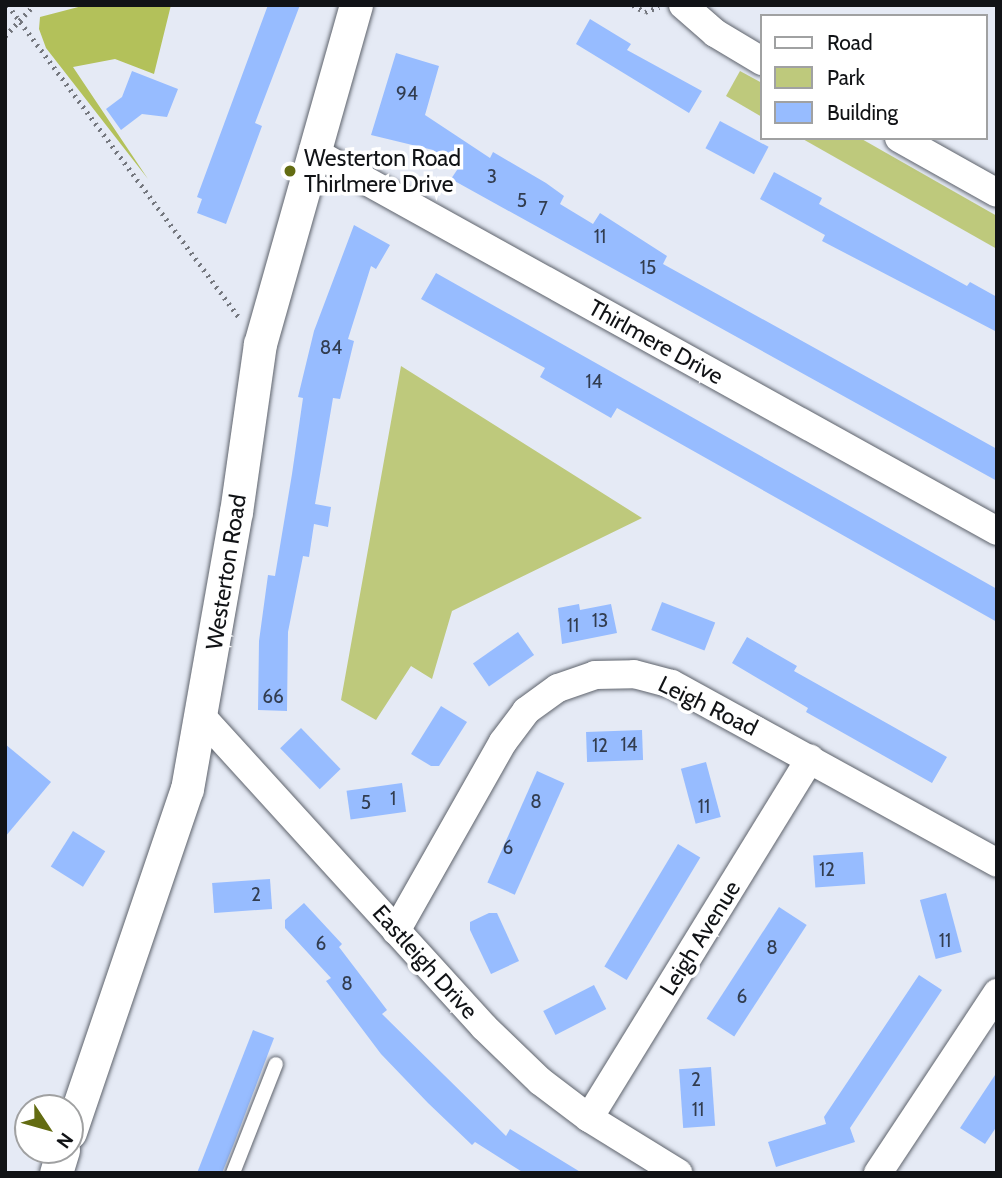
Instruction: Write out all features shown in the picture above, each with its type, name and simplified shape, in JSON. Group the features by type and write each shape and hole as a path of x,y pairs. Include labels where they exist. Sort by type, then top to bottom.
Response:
{"street":[{"name":"Westerton Road","path":"83,1094 171,845 202,717 260,344 356,5"},
{"path":"683,5 715,33 760,60"},
{"path":"903,140 997,193"},
{"name":"Thirlmere Drive","path":"316,153 997,531"},
{"name":"Leigh Road","path":"397,931 503,742 526,711 558,688 595,675 634,674 672,684 997,863"},
{"name":"Eastleigh Drive","path":"202,717 484,1027 540,1081 589,1118 678,1173"},
{"name":"Leigh Avenue","path":"589,1118 810,759"},
{"path":"878,1173 997,993"}],"lane":[{"path":"233,1173 276,1065"}],"path":[{"path":"8,5 260,344"},
{"path":"5,36 21,22 34,5"},
{"path":"633,5 645,12 663,5"}],"green space":[{"path":"740,71 760,82 760,116 726,96"},
{"path":"805,140 864,140 997,216 997,249"},
{"path":"401,366 642,518 452,611 432,679 411,666 376,720 341,700"}],"shaded area":[{"path":"86,5 171,5 154,74 115,59 73,67 148,179 46,48 39,29 40,17"}],"building":[{"path":"268,5 300,5 255,123 262,126 226,224 197,213 202,199 197,197"},
{"path":"590,19 631,44 627,50 702,91 689,113 576,44"},
{"path":"396,53 439,66 425,115 490,158 493,152 546,183 564,196 560,204 593,224 600,213 667,256 663,264 997,449 997,481 451,179 459,167 433,150 371,135"},
{"path":"132,71 178,89 167,117 142,114 121,130 106,109 122,97"},
{"path":"720,121 769,147 754,174 705,148"},
{"path":"774,172 822,198 819,204 967,286 970,282 997,297 997,332 822,241 825,235 760,199"},
{"path":"354,225 390,245 376,269 371,266 348,339 354,341 340,399 333,398 315,504 331,507 328,527 314,524 309,557 303,556 288,632 287,711 258,710 259,641 268,575 275,576 292,474 303,398 298,397 314,331"},
{"path":"436,273 997,589 997,622 617,408 611,418 540,377 545,368 421,299"},
{"path":"662,602 715,622 704,650 651,630"},
{"path":"579,604 580,610 611,604 617,633 562,644 558,608"},
{"path":"518,632 534,655 489,686 473,664"},
{"path":"747,637 797,666 794,671 947,757 932,783 806,712 808,708 732,663"},
{"path":"441,706 467,722 439,766 431,766 411,754"},
{"path":"301,728 341,769 320,789 280,748"},
{"path":"642,730 643,760 587,762 586,732"},
{"path":"5,744 51,782 5,837"},
{"path":"706,762 721,817 696,824 681,769"},
{"path":"537,771 564,783 515,895 487,882"},
{"path":"402,783 406,812 351,820 347,791"},
{"path":"73,831 105,851 83,887 51,867"},
{"path":"678,844 700,857 627,980 604,967"},
{"path":"863,852 865,884 815,887 813,855"},
{"path":"270,879 272,909 214,913 212,883"},
{"path":"946,893 962,952 936,959 920,900"},
{"path":"304,903 342,944 339,947 387,1010 382,1014 506,1136 510,1129 582,1173 524,1173 475,1142 472,1145 428,1103 381,1054 326,981 331,978 285,928 285,920"},
{"path":"779,907 807,925 734,1037 707,1019"},
{"path":"489,913 497,913 519,961 491,974 470,930 470,922"},
{"path":"919,975 942,990 850,1128 855,1142 776,1167 768,1142 826,1124 824,1117"},
{"path":"594,985 606,1009 555,1035 543,1011"},
{"path":"253,1030 274,1038 233,1146 222,1173 197,1173"},
{"path":"711,1067 715,1126 683,1128 679,1069"},
{"path":"997,1072 997,1126 985,1144 960,1128"}],"place":[{"name":"Westerton Road Thirlmere Drive","path":"290,171"}]}
